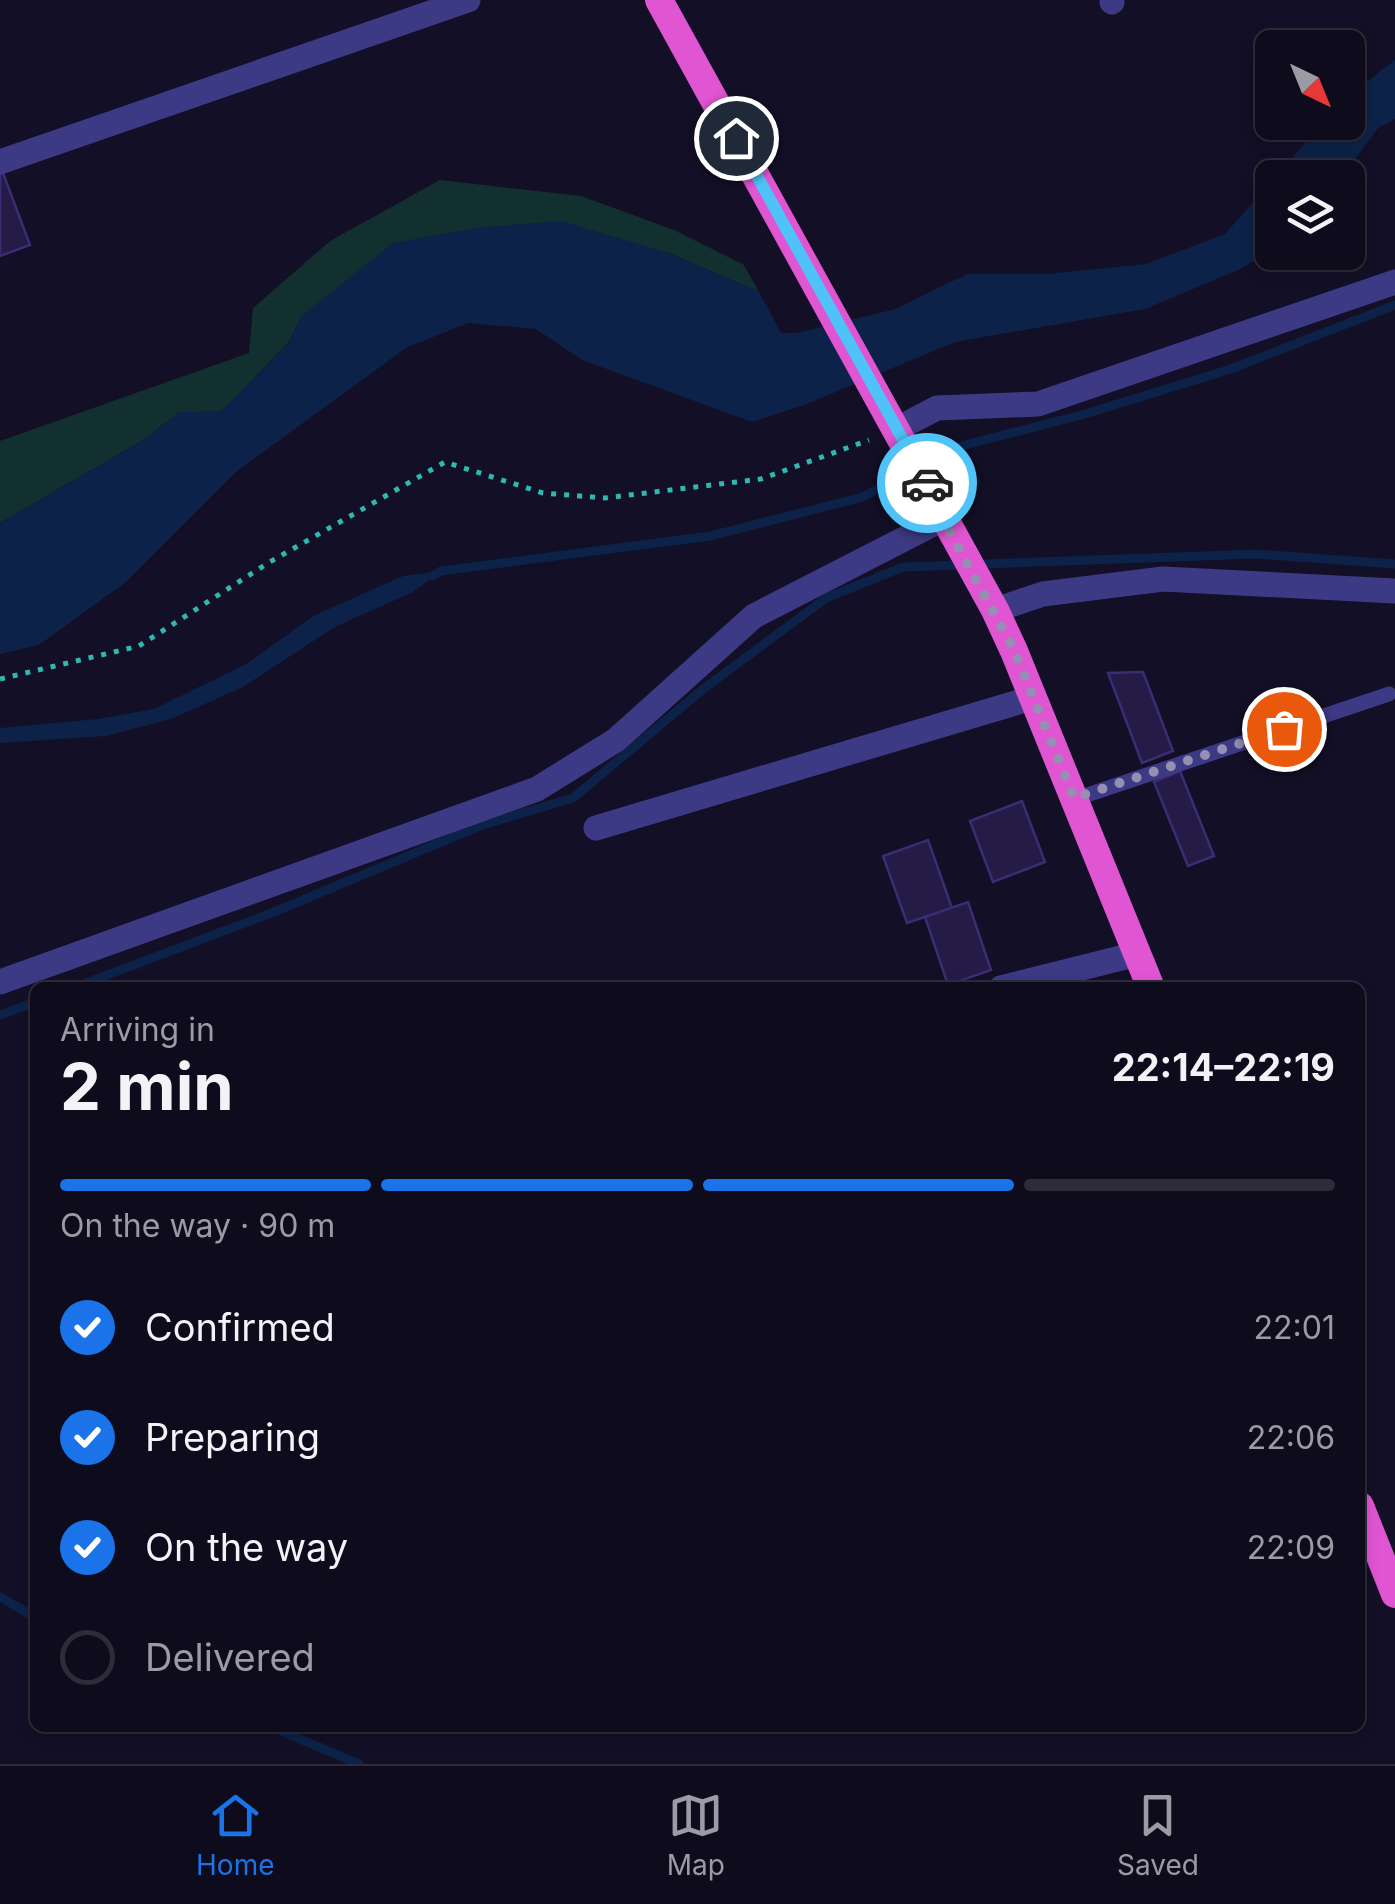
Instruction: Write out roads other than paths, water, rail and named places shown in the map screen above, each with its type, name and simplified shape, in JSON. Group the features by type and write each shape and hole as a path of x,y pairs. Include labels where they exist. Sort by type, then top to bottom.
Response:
{"highway":[{"path":"660,0 995,610 1148,982"},
{"path":"1365,1519 1395,1594"}],"street":[{"path":"0,162 468,0"},
{"path":"898,429 937,408 1038,404 1395,282"},
{"path":"0,982 537,789 616,740 754,616 943,519"},
{"path":"995,610 1043,594 1163,579 1395,590"},
{"path":"596,828 1032,698"},
{"path":"1025,982 1138,954"}],"lane":[{"path":"1074,798 1389,694"}],"water":[{"path":"1395,60 1395,119 1378,128 1354,160 1290,160 1308,140 1365,140 1365,83"},
{"path":"1255,200 1255,261 1236,271 1145,309 955,342 807,404 752,422 582,360 536,329 468,323 406,348 237,471 126,582 39,645 0,654 0,523 140,442 180,412 221,411 288,343 302,316 393,243 476,228 561,221 669,253 759,292 781,333 797,333 895,309 967,274 1046,274 1146,264 1225,234"},
{"path":"441,571 413,592 335,627 243,687 171,719 106,736 0,743 0,728 154,709 248,663 313,616 403,576"}],"waterway":[{"path":"432,576 441,571 710,536 863,497 953,448 1085,414 1231,369 1395,305"},
{"path":"89,982 274,912 482,825 573,798 702,690 826,598 903,567 1256,554 1395,564"},
{"path":"0,1015 30,1004"},
{"path":"0,1597 30,1614"},
{"path":"283,1732 359,1764"}]}
